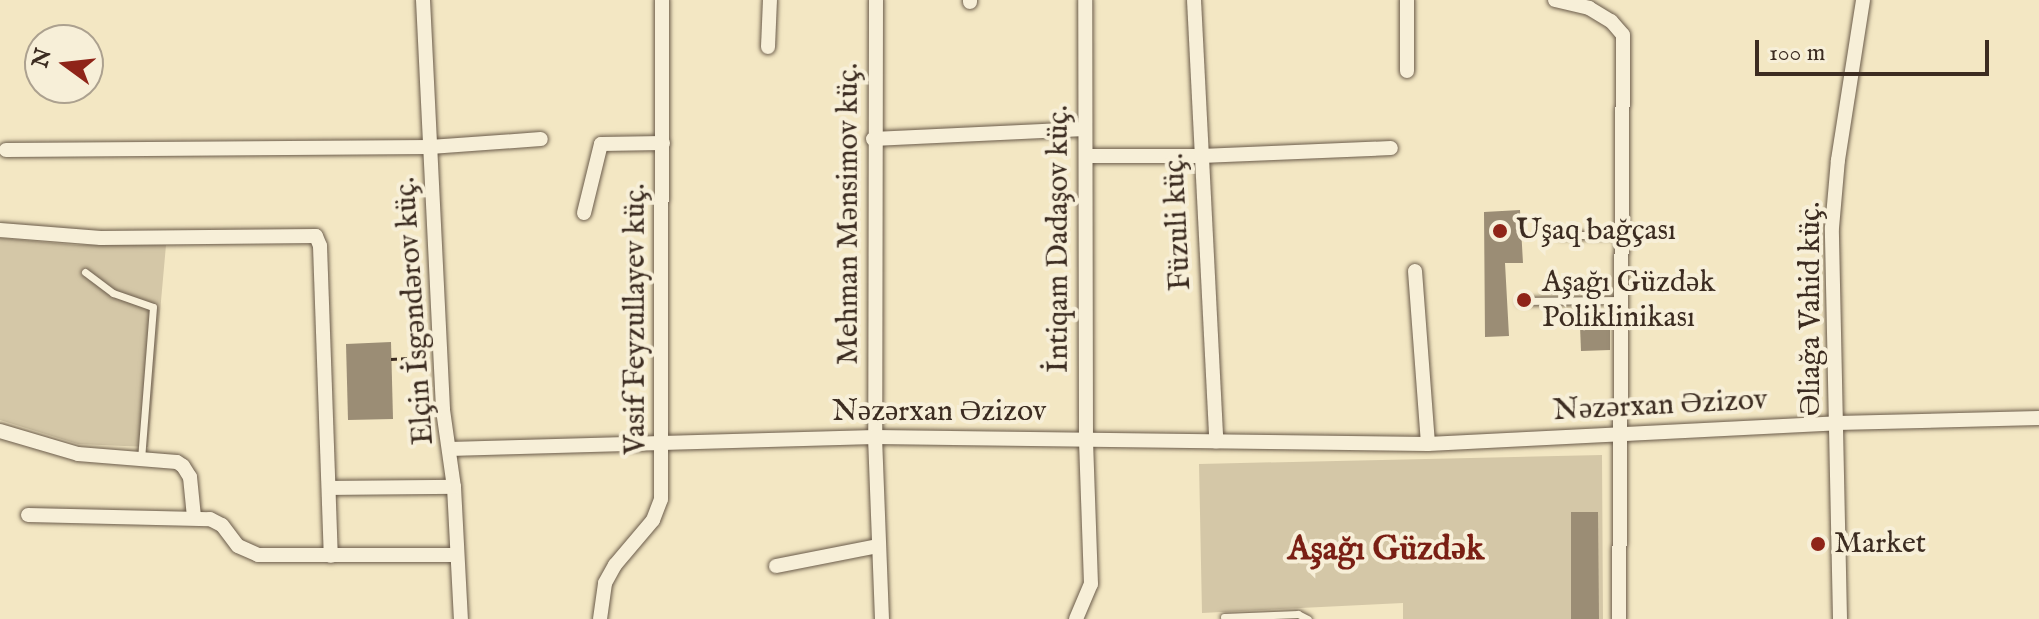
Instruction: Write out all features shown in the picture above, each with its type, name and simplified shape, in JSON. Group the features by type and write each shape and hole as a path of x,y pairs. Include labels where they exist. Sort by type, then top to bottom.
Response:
{"street":[{"name":"Elçin İsgəndərov küç.","path":"423,0 440,356 454,487 461,619"},
{"name":"Vasif Feyzullayev küç.","path":"600,619 605,583 615,565 653,520 661,499 662,0"},
{"path":"768,47 770,0"},
{"name":"Mehman Mənsimov küç.","path":"876,0 873,139 875,437 882,619"},
{"name":"İntiqam Dadaşov küç.","path":"1076,619 1091,584 1086,438 1085,0"},
{"name":"Füzuli küç.","path":"1194,0 1216,441"},
{"path":"1407,0 1407,71"},
{"path":"1555,0 1589,8 1611,21 1623,35 1619,619"},
{"name":"Əliağa Vahid küç.","path":"1840,619 1832,228 1838,160 1863,0"},
{"path":"873,139 1085,129"},
{"path":"6,150 430,147 541,139"},
{"path":"584,213 601,144 663,143"},
{"path":"1086,156 1201,156 1391,148"},
{"path":"0,230 101,238 316,236 320,246 331,488 331,556"},
{"path":"1415,271 1428,444"},
{"name":"Nəzərxan Əzizov","path":"449,449 875,437 1428,444 1837,423 2039,418"},
{"path":"0,431 78,454 141,458 183,466 190,477 194,517"},
{"path":"331,488 454,487"},
{"path":"28,515 210,519 222,525 238,546 258,555 456,555"},
{"path":"776,566 878,546"}],"lane":[{"path":"1560,235 1621,235"},
{"path":"85,272 113,293 153,307 141,458"},
{"path":"1520,301 1623,300"},
{"path":"1224,617 1298,614 1308,619"}],"path":[{"path":"391,359 440,356"}],"shaded area":[{"path":"0,238 75,245 166,245 148,447 78,444 0,420"},
{"path":"1602,455 1603,619 1403,619 1403,603 1202,613 1199,464"}],"building":[{"path":"1520,210 1523,263 1505,263 1509,336 1485,337 1484,212"},
{"path":"1610,325 1610,350 1581,351 1580,326"},
{"path":"391,342 393,419 348,420 346,344"},
{"path":"1571,512 1598,512 1599,619 1571,619"}],"place":[{"name":"Uşaq bağçası","path":"1500,231"},
{"name":"Aşağı Güzdək Poliklinikası","path":"1524,300"},
{"name":"Market","path":"1818,544"}],"district":[{"name":"Aşağı Güzdək","path":"1386,550"}]}
